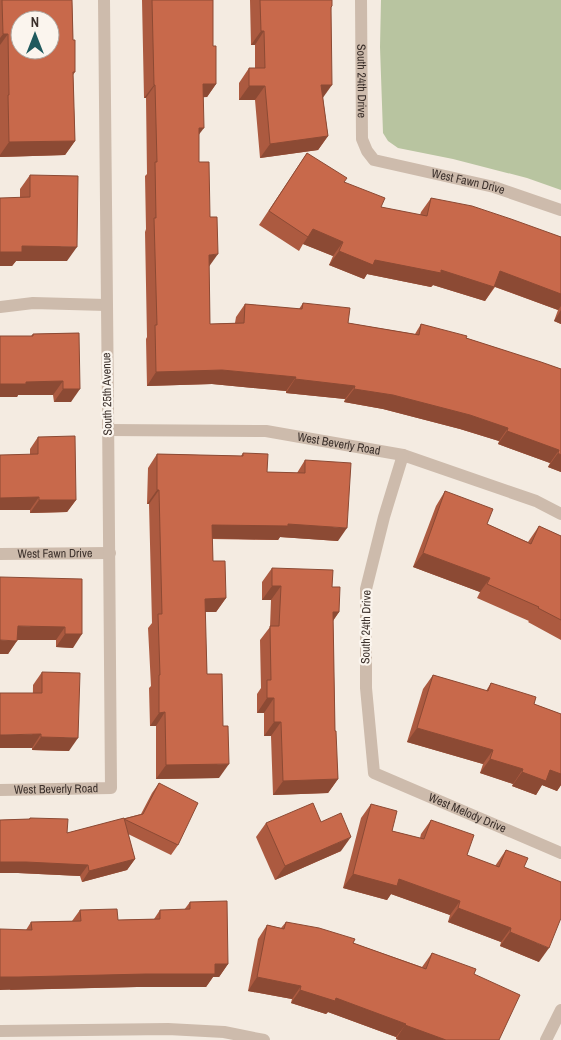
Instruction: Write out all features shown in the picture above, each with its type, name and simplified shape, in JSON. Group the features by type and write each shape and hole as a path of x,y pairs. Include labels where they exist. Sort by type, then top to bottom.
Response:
{"street":[{"name":"South 25th Avenue","path":"104,0 111,788"},
{"name":"South 24th Drive","path":"361,0 362,138 367,151 374,160"},
{"name":"West Fawn Drive","path":"374,160 494,187 561,210"},
{"path":"0,307 33,303 106,305"},
{"name":"West Beverly Road","path":"108,430 266,431 403,455 536,500 561,514"},
{"name":"South 24th Drive","path":"374,773 366,688 366,589 384,517 403,455"},
{"name":"West Fawn Drive","path":"0,554 110,553"},
{"name":"West Melody Drive","path":"374,773 561,853"},
{"name":"West Beverly Road","path":"0,790 111,788"},
{"path":"546,1040 561,1010"},
{"path":"0,1031 168,1029 224,1032 264,1040"}],"green space":[{"path":"381,0 561,0 561,190 527,178 453,159 398,148 388,141 383,133 380,47"}],"building":[{"path":"2,0 72,0 73,40 75,40 75,72 73,72 75,141 9,142 8,34 3,34"},
{"path":"152,0 213,0 213,46 216,46 216,84 203,84 204,128 199,128 199,162 209,162 210,217 217,217 218,254 209,255 210,324 244,323 245,304 302,309 303,303 350,308 348,323 419,335 421,324 467,336 466,338 561,369 561,455 558,453 559,450 507,431 508,428 470,415 393,395 354,389 355,386 295,379 296,377 222,370 156,372 155,325 157,325 154,218 156,218 155,162 157,162"},
{"path":"260,0 332,0 332,85 321,85 328,136 270,144 265,86 249,86 249,68 265,68 264,31 261,31"},
{"path":"307,153 347,178 344,182 385,198 381,207 427,216 431,198 472,206 561,237 561,294 500,271 494,287 441,270 441,273 375,260 373,265 339,251 343,242 313,229 308,237 269,211"},
{"path":"30,175 78,176 77,247 22,246 22,252 0,252 0,198 30,197"},
{"path":"79,333 80,389 63,389 63,381 0,384 0,336"},
{"path":"75,436 76,500 39,500 39,497 0,498 0,455 38,454 38,437"},
{"path":"243,453 268,454 267,472 305,473 305,460 351,463 347,528 288,524 288,526 212,525 213,561 225,561 226,598 205,599 207,674 222,674 223,726 228,726 229,764 166,765 165,712 159,713 158,614 162,614 157,454 243,456"},
{"path":"445,491 493,509 487,524 531,544 539,526 561,536 561,620 539,607 487,584 490,578 423,553"},
{"path":"272,568 333,570 332,587 340,587 339,612 333,612 335,731 338,779 283,781 281,722 274,722 274,698 267,698 267,680 271,680 270,626 279,626 281,586 272,586"},
{"path":"0,577 82,579 82,634 65,634 65,627 18,626 17,641 0,640"},
{"path":"42,672 80,673 78,738 41,737 41,734 0,735 0,693 42,693"},
{"path":"433,675 488,691 491,683 536,697 534,704 561,714 561,774 550,770 546,781 522,772 523,769 490,759 493,750 417,728"},
{"path":"159,783 198,803 178,845 124,819 143,814"},
{"path":"313,803 321,822 341,813 351,837 285,866 266,823"},
{"path":"371,804 397,811 392,831 424,839 431,820 474,835 467,855 499,867 506,850 528,858 524,867 561,882 561,918 549,948 510,932 511,928 458,908 460,901 399,879 397,886 353,874"},
{"path":"30,818 68,819 67,833 124,818 135,859 89,871 88,865 0,862 0,820"},
{"path":"227,901 228,964 215,964 215,974 0,977 0,929 32,930 31,922 81,921 80,910 117,909 118,920 160,919 160,910 190,909 190,902"},
{"path":"286,922 319,928 355,939 353,943 426,969 432,953 476,969 474,974 520,995 499,1040 446,1040 336,998 335,1001 300,990 301,986 257,977 267,925 284,929"}]}
